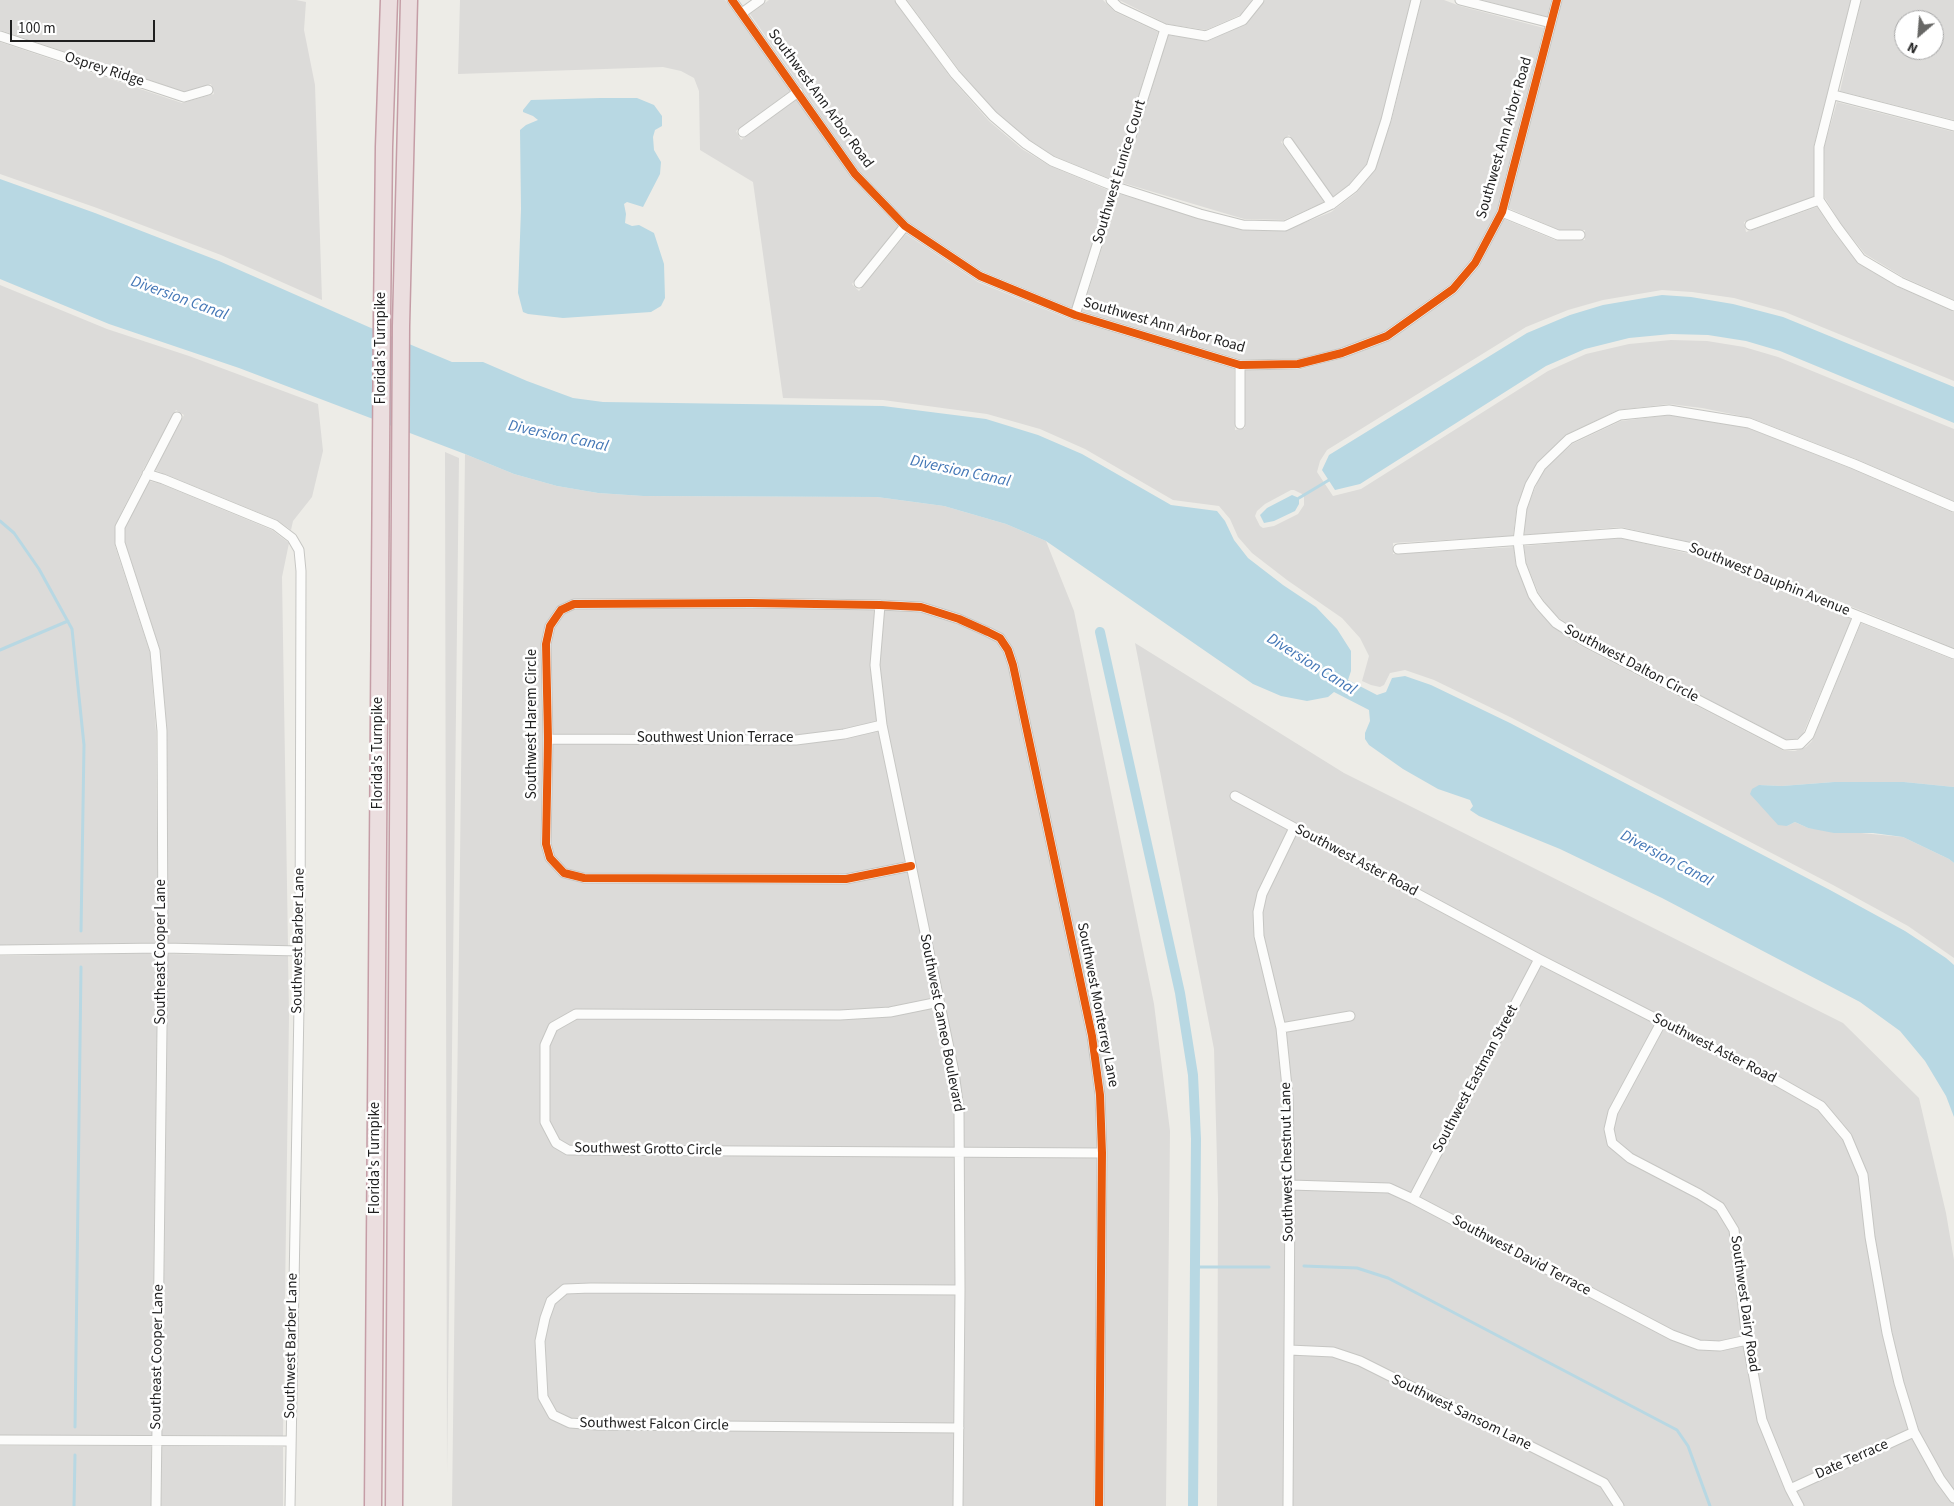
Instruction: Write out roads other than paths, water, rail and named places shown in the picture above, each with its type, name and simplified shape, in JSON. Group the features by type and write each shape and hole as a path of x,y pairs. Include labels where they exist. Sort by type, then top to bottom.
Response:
{"highway":[{"name":"Florida's Turnpike","path":"373,1506 382,317 384,147 389,0"},
{"name":"Florida's Turnpike","path":"394,1506 401,326 409,0"}],"street":[{"name":"Southwest Ann Arbor Road","path":"732,0 855,174 906,226 980,276 1075,315 1240,365 1298,364 1342,353 1387,336 1453,289 1475,263 1502,212 1557,0"},
{"path":"742,13 760,0"},
{"path":"900,0 955,74 993,116 1026,144 1052,161 1116,187 1243,225 1285,226 1332,204 1353,188 1370,167 1386,120 1416,0"},
{"path":"1111,0 1118,6 1165,29 1206,36 1243,20 1259,0"},
{"path":"1460,0 1551,24"},
{"path":"1856,0 1834,95 1819,147 1819,200 1862,259 1900,282 1954,306"},
{"name":"Southwest Eunice Court","path":"1075,315 1165,29"},
{"name":"Osprey Ridge","path":"0,36 184,97 208,90"},
{"path":"743,132 798,92"},
{"path":"1834,95 1954,126"},
{"path":"1288,142 1332,204"},
{"path":"1750,225 1819,200"},
{"path":"1502,212 1558,235 1580,235"},
{"path":"859,283 906,226"},
{"path":"1240,365 1240,424"},
{"name":"Southwest Dalton Circle","path":"1858,616 1805,740 1795,745 1785,745 1566,630 1547,614 1533,595 1521,564 1518,541 1522,508 1534,476 1541,466 1569,439 1620,416 1669,410 1749,423 1828,453 1954,507"},
{"name":"Southeast Cooper Lane","path":"156,1506 163,948 162,731 155,651 120,543 120,527 178,417"},
{"name":"Southwest Barber Lane","path":"147,474 163,478 275,525 292,538 299,550 301,571 300,951 290,1506"},
{"name":"Southwest Dauphin Avenue","path":"1398,548 1621,533 1630,534 1692,548 1954,654"},
{"name":"Southwest Harem Circle","path":"911,866 846,879 584,878 564,872 550,858 546,844 548,739 546,644 550,626 561,610 574,604 880,604 921,607 959,619 1000,638"},
{"name":"Southwest Cameo Boulevard","path":"880,604 876,665 882,725 955,1081 959,1110 958,1506"},
{"name":"Southwest Monterrey Lane","path":"1000,638 1008,650 1013,666 1092,1036 1100,1095 1102,1153 1100,1506"},
{"name":"Southwest Union Terrace","path":"548,739 796,740 844,734 882,725"},
{"name":"Southwest Aster Road","path":"1235,796 1539,959 1662,1021 1821,1106 1847,1137 1863,1175 1870,1237 1887,1333 1899,1383 1914,1432 1940,1479 1954,1498"},
{"name":"Southwest Chestnut Lane","path":"1288,1506 1290,1185 1288,1097 1281,1028 1259,936 1258,912 1262,894 1294,828"},
{"path":"0,950 163,948 300,951"},
{"name":"Southwest Eastman Street","path":"1413,1199 1539,959"},
{"name":"Southwest Grotto Circle","path":"939,1002 890,1012 840,1015 576,1014 553,1027 545,1045 545,1122 556,1143 568,1150 1102,1153"},
{"path":"1281,1028 1350,1016"},
{"name":"Southwest Dairy Road","path":"1662,1021 1613,1112 1609,1128 1612,1143 1630,1158 1720,1207 1734,1230 1747,1340 1762,1420 1790,1489 1799,1506"},
{"name":"Southwest David Terrace","path":"1290,1185 1389,1188 1672,1335 1699,1345 1720,1346 1747,1340"},
{"name":"Southwest Falcon Circle","path":"959,1428 597,1425 570,1423 554,1415 543,1397 540,1341 544,1318 551,1302 566,1289 960,1290"},
{"name":"Southwest Sansom Lane","path":"1289,1350 1333,1352 1360,1362 1604,1483 1619,1506"},
{"name":"Date Terrace","path":"1790,1489 1914,1432"},
{"path":"0,1440 290,1441"}],"water":[{"path":"637,98 654,105 662,116 662,126 655,130 653,137 654,150 661,162 660,174 643,207 627,202 624,204 625,223 632,226 639,225 654,233 664,264 665,298 661,306 651,312 563,318 528,314 523,312 518,293 521,209 520,130 538,120 523,112 523,110 531,100"},
{"name":"Diversion Canal","path":"0,179 219,261 452,362 483,362 573,398 603,402 883,406 986,419 1038,435 1082,454 1171,505 1217,511 1225,521 1234,540 1248,558 1316,607 1337,629 1351,651 1351,671 1348,680 1377,695 1386,692 1392,678 1405,676 1431,685 1510,723 1830,890 1905,931 1946,958 1954,965 1954,1117 1946,1096 1925,1061 1900,1031 1860,1002 1662,898 1560,849 1479,816 1470,810 1473,806 1470,800 1438,789 1403,769 1369,745 1365,739 1365,733 1370,721 1369,710 1334,692 1328,697 1307,701 1281,696 1253,684 1046,541 1006,524 944,506 877,497 643,496 598,493 557,486 514,474 239,368 109,324 0,279"},
{"path":"1662,295 1691,297 1733,304 1783,317 1954,387 1954,423 1780,351 1746,341 1708,335 1671,334 1629,338 1585,349 1546,366 1360,484 1335,490 1322,470 1329,455 1527,333 1570,315 1603,305"},
{"path":"1292,495 1299,498 1299,504 1295,511 1274,521 1264,523 1260,515 1267,508"},
{"path":"1834,782 1904,782 1954,787 1954,863 1903,837 1873,833 1834,833 1808,828 1795,822 1787,826 1778,825 1750,794 1752,789 1759,785 1782,786"}],"waterway":[{"path":"1299,498 1329,480"},
{"path":"0,521 14,533 39,569 72,629 84,745 81,931"},
{"path":"0,650 68,621"},
{"path":"1100,632 1180,993 1193,1075 1196,1139 1193,1506"},
{"path":"75,1427 81,967"},
{"path":"1304,1266 1357,1268 1388,1278 1677,1430 1688,1446 1710,1506"},
{"path":"1195,1267 1269,1267"},
{"path":"74,1506 75,1455"}]}
